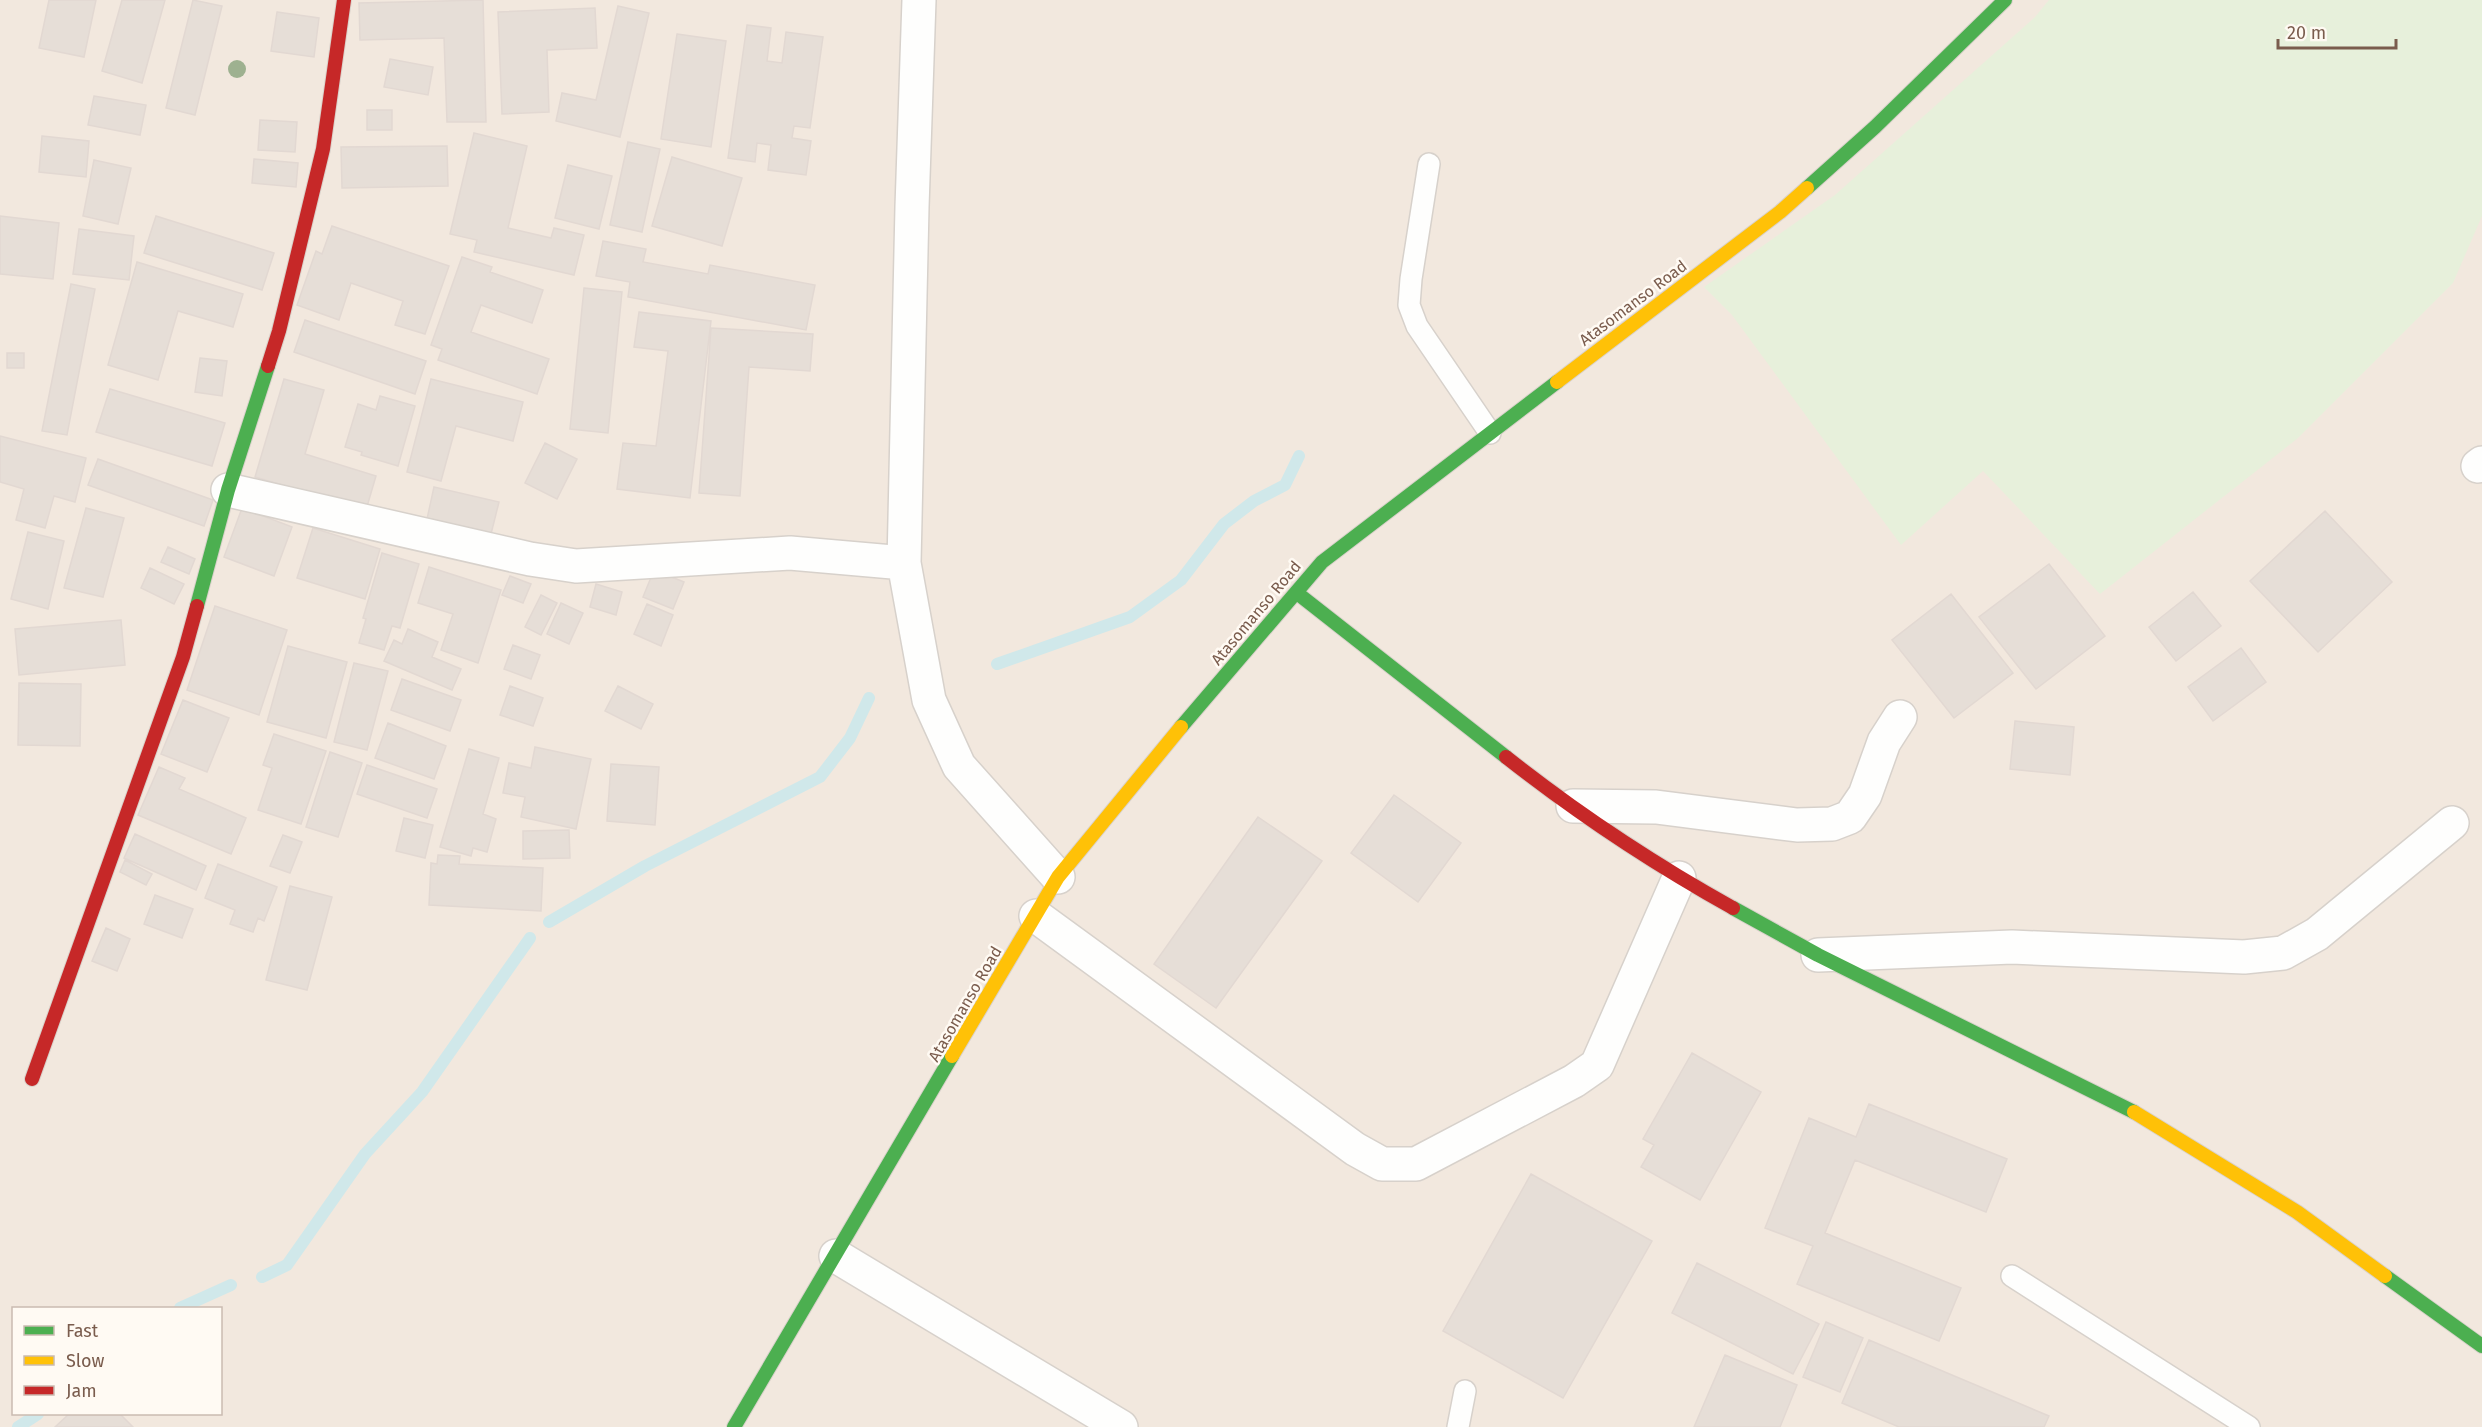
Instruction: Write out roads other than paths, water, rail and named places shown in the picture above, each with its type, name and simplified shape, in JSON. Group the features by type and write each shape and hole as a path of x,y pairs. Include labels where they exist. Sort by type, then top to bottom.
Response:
{"street":[{"path":"32,1079 183,657 228,490 279,331 323,148 344,0"},
{"path":"919,0 904,562 929,700 959,766 1058,877"},
{"name":"Atasomanso Road","path":"735,1427 1058,877 1171,738 1297,594 1322,562 1780,212 1875,128 2005,0"},
{"path":"228,490 530,559 576,566 790,553 904,562"},
{"path":"1297,594 1542,785 1679,878 1818,955 2121,1104 2297,1212 2482,1346"},
{"path":"1573,806 1656,807 1797,825 1832,824 1850,817 1865,795 1884,742 1900,717"},
{"path":"1818,955 2012,947 2244,957 2283,953 2318,934 2452,823"},
{"path":"1036,916 1354,1149 1382,1164 1416,1164 1574,1081 1597,1065 1679,878"},
{"path":"836,1256 1121,1427"}],"lane":[{"path":"1429,164 1409,305 1417,326 1490,433"},
{"path":"2012,1276 2249,1427"},
{"path":"1458,1427 1465,1391"}],"waterway":[{"path":"997,664 1130,617 1181,580 1224,524 1254,501 1285,485 1299,456"},
{"path":"549,922 645,866 820,777 850,738 869,698"},
{"path":"262,1277 287,1265 365,1154 422,1092 530,938"},
{"path":"182,1307 231,1285"},
{"path":"18,1427 36,1415"}]}
